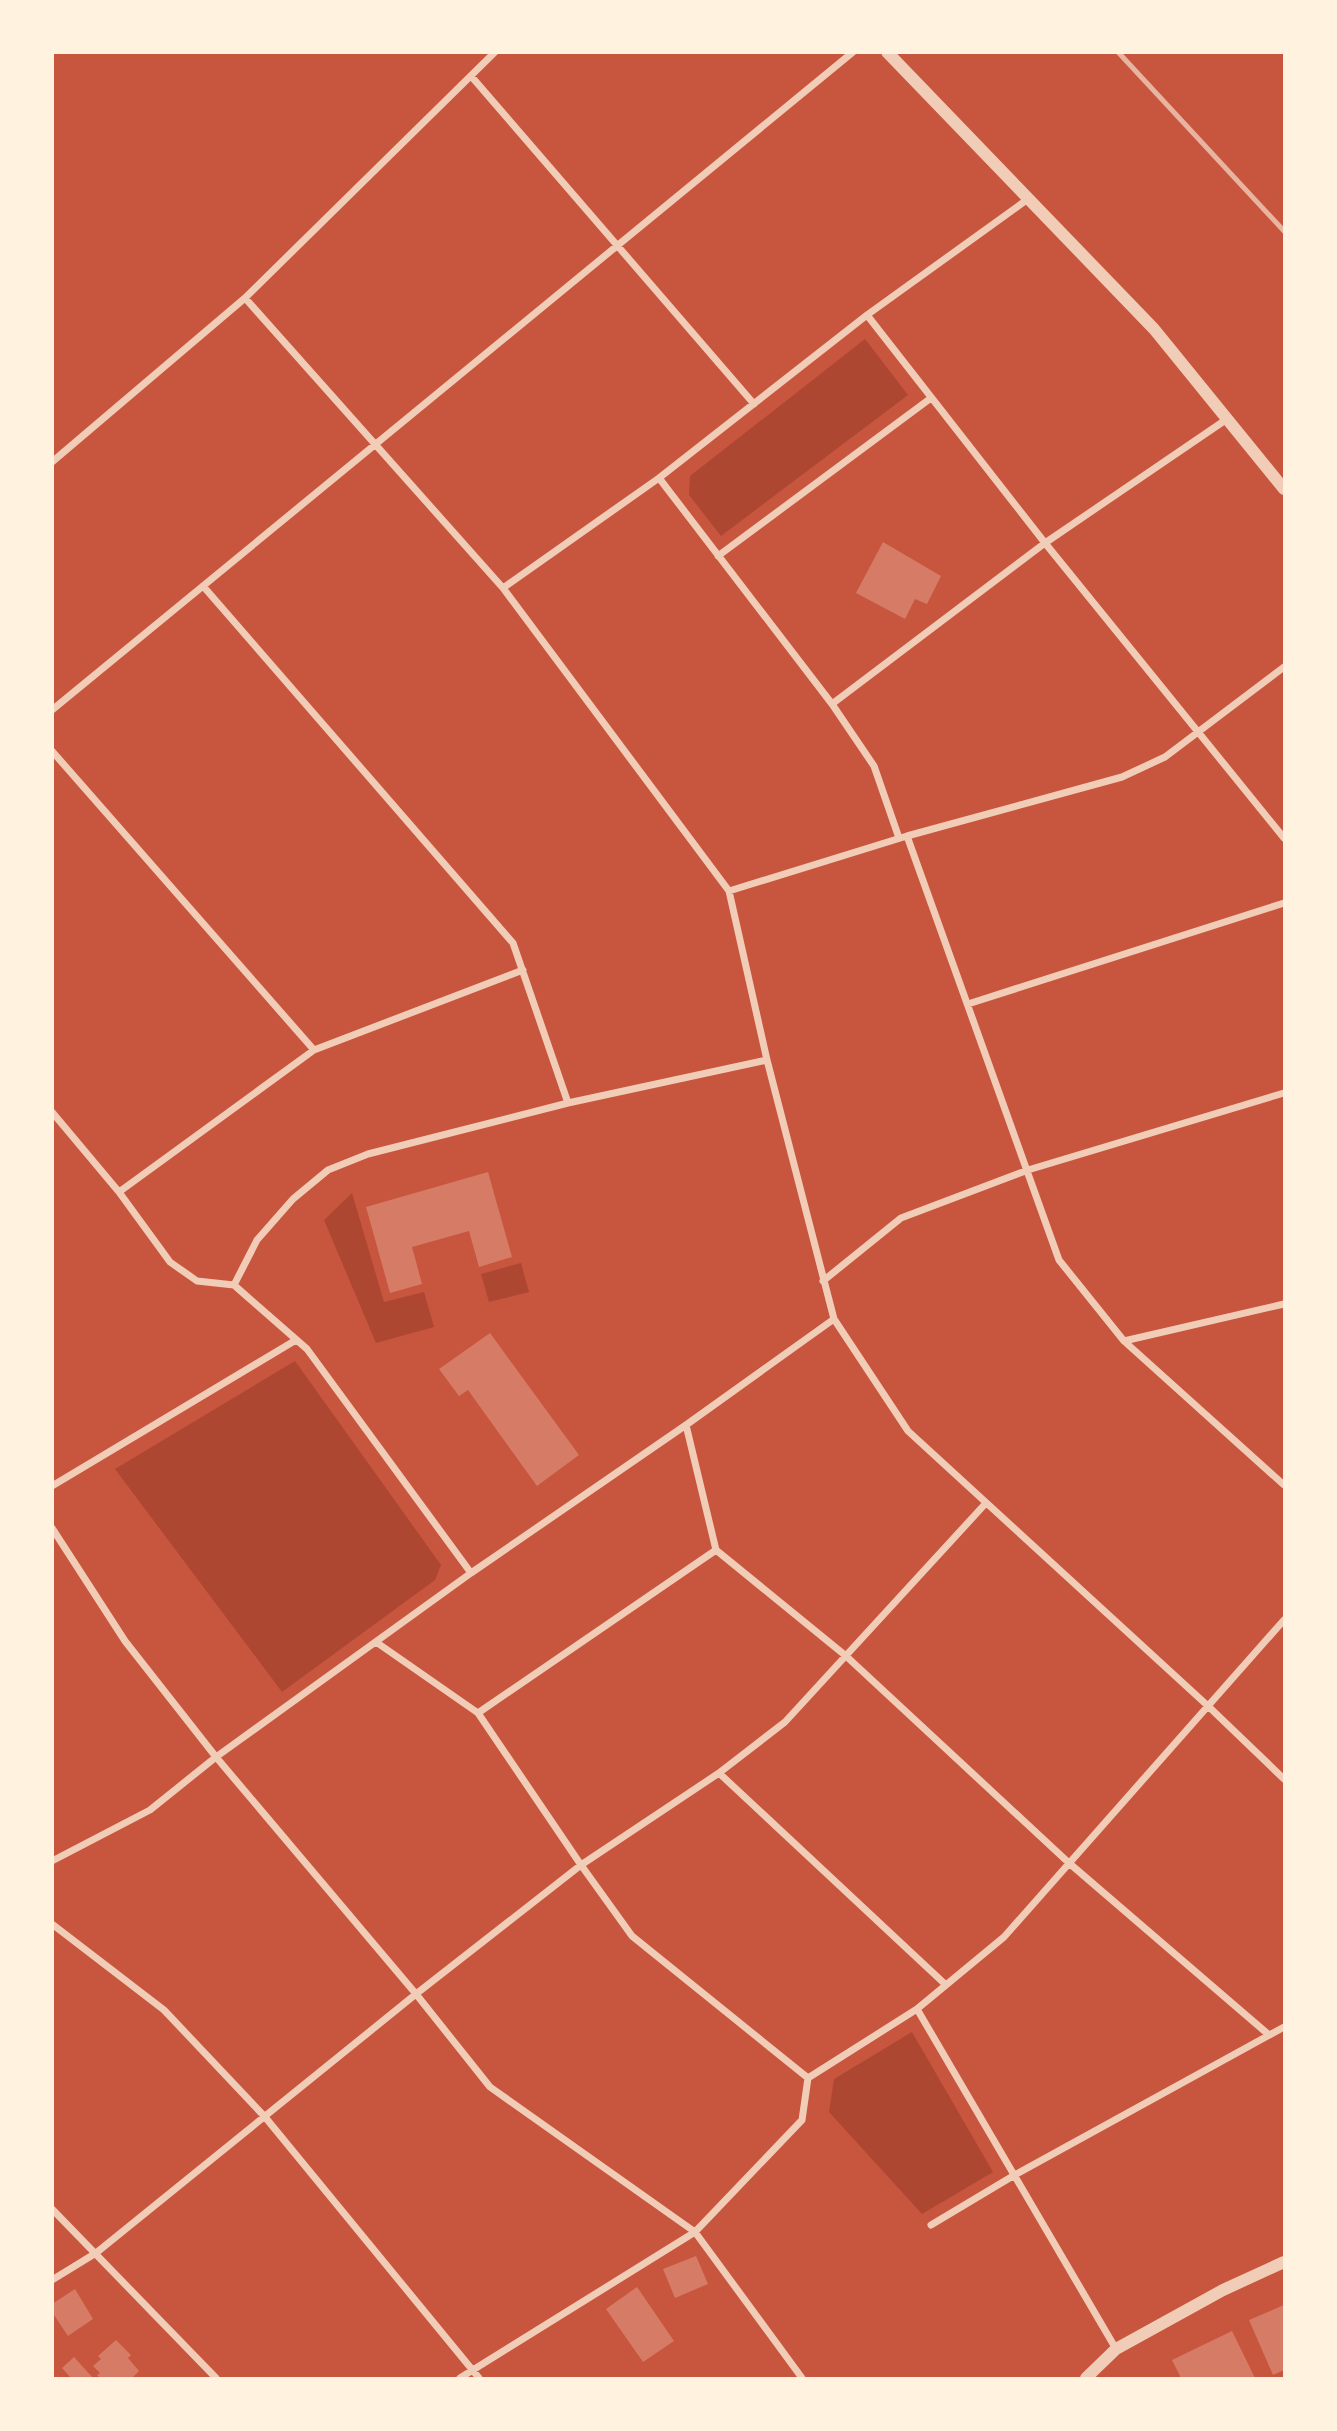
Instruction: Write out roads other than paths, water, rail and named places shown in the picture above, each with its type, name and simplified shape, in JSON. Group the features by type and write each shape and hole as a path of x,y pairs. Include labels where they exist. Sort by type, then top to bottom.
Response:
{"street":[{"path":"52,462 245,298 495,52"},
{"path":"52,710 853,52"},
{"path":"887,52 1154,329 1284,489"},
{"path":"471,76 754,404"},
{"path":"503,587 659,478 867,315 1028,199"},
{"path":"245,298 503,587 729,891 767,1060 822,1281 834,1319 908,1431 1284,1779"},
{"path":"867,315 1045,543 1284,838"},
{"path":"718,556 932,398"},
{"path":"832,704 1045,543 1227,419"},
{"path":"659,478 832,704 874,766 968,1004 1059,1260 1124,1341 1284,1485"},
{"path":"203,586 513,943 568,1103"},
{"path":"729,891 903,837 1122,777 1165,757 1284,667"},
{"path":"52,751 314,1050"},
{"path":"968,1004 1284,904"},
{"path":"120,1192 314,1050 523,970"},
{"path":"234,1285 257,1240 293,1199 328,1170 368,1154 568,1103 767,1060"},
{"path":"822,1281 901,1218 1028,1170 1284,1093"},
{"path":"52,1112 120,1192 170,1262 197,1281 234,1285 307,1349 471,1573"},
{"path":"1124,1341 1284,1304"},
{"path":"52,1861 150,1810 216,1757 471,1573 834,1319"},
{"path":"52,1486 296,1339"},
{"path":"686,1425 716,1550 846,1656 1069,1863 1269,2035"},
{"path":"52,2280 96,2253 580,1865 719,1773 785,1722 986,1503"},
{"path":"52,1528 125,1641 216,1757 416,1994 490,2087 695,2232 802,2378"},
{"path":"478,1713 716,1550"},
{"path":"460,2378 695,2232 802,2120 808,2078 917,2009 1004,1937 1284,1620"},
{"path":"376,1642 478,1713 580,1865 632,1936 808,2078"},
{"path":"719,1773 946,1985"},
{"path":"52,1924 164,2010 265,2117 479,2378"},
{"path":"917,2009 1116,2349"},
{"path":"931,2225 1013,2176 1284,2026"},
{"path":"52,2209 216,2378"},
{"path":"1086,2378 1116,2349 1223,2290 1284,2262"}],"railway":[{"path":"1118,52 1284,231"}]}
